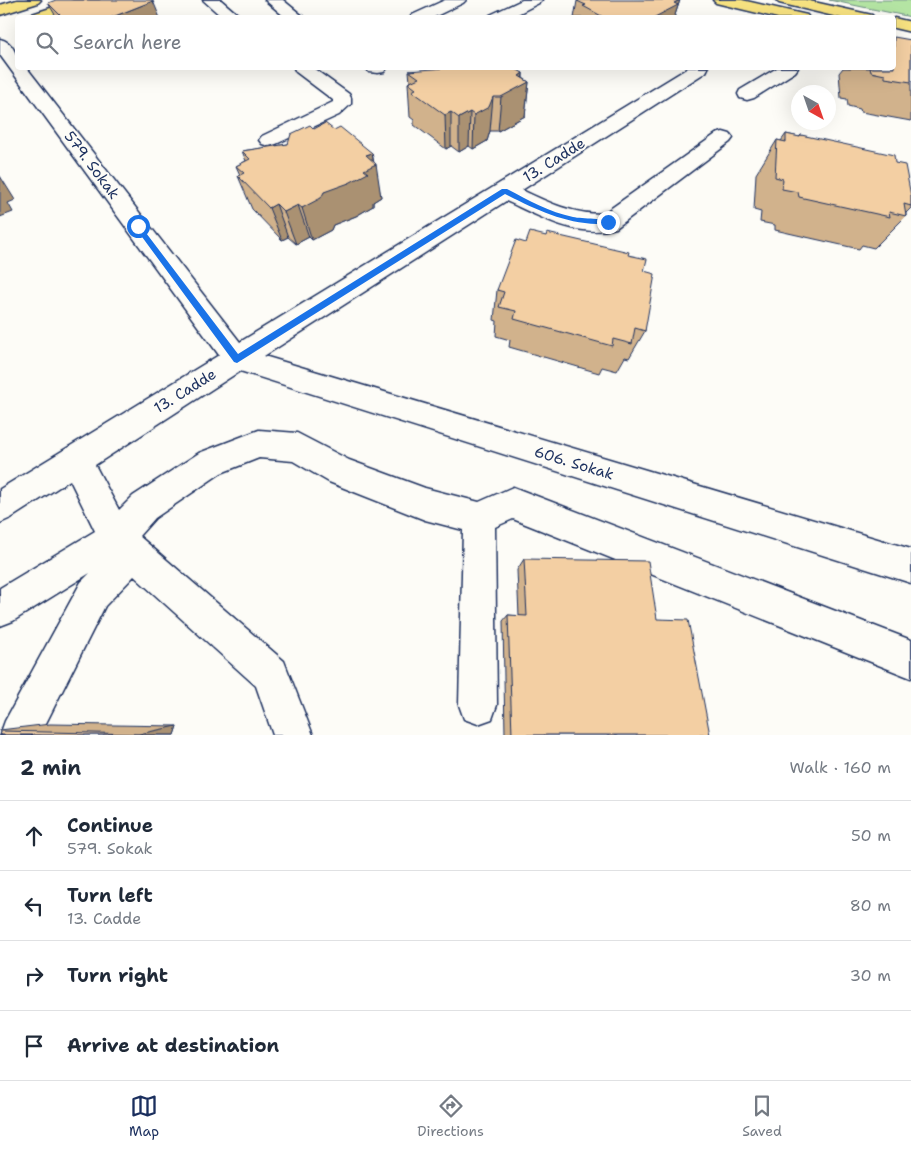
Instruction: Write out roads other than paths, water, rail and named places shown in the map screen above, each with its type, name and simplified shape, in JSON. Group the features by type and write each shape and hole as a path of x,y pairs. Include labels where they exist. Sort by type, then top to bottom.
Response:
{"main road":[{"path":"0,10 33,0"},
{"path":"43,15 90,0"},
{"path":"721,0 841,15"},
{"path":"896,23 911,27"},
{"path":"896,38 911,42"}],"street":[{"path":"211,0 230,15"},
{"path":"273,0 294,15"},
{"path":"425,15 458,0"},
{"path":"502,15 534,0"},
{"name":"579. Sokak","path":"0,44 15,63"},
{"name":"579. Sokak","path":"20,70 237,359"},
{"path":"269,140 332,111 342,104 342,98 300,70"},
{"name":"13. Cadde","path":"0,507 697,70"},
{"path":"747,94 786,70"},
{"path":"504,191 555,215 586,222 608,222 723,138"},
{"name":"606. Sokak","path":"237,359 911,566"},
{"path":"19,735 93,594 124,545 144,507 210,463 259,444 297,447 340,471 425,504 479,518 512,503 911,659"},
{"path":"76,459 124,545 271,674 293,735"},
{"path":"478,705 479,518"},
{"path":"0,608 124,545"}]}
